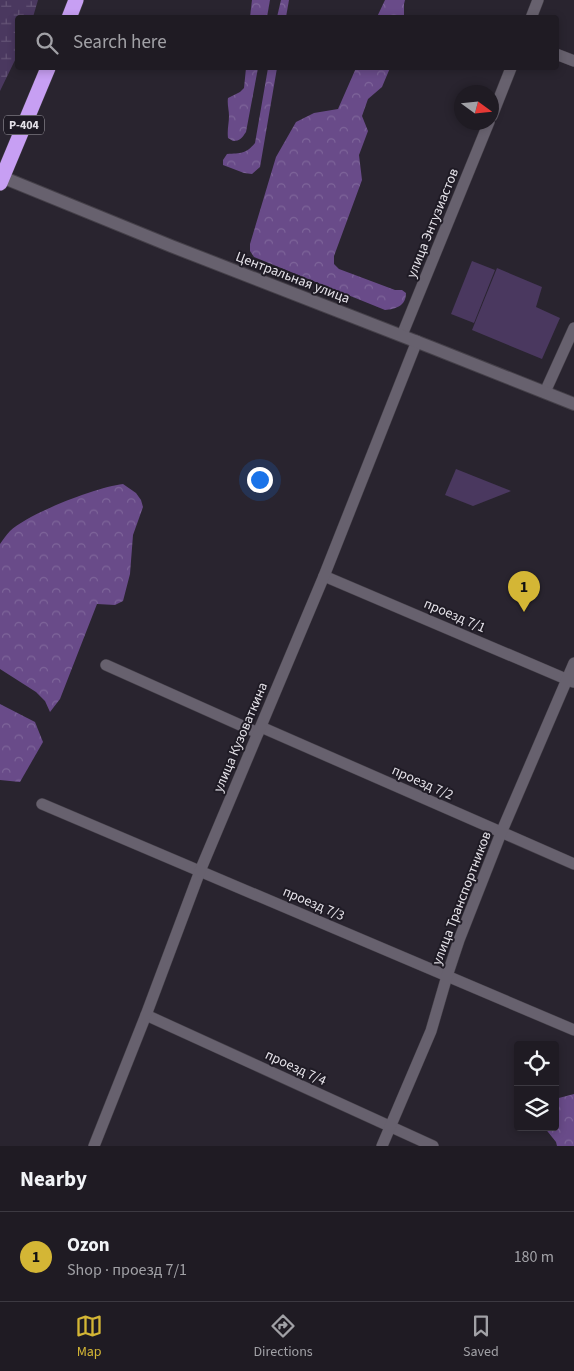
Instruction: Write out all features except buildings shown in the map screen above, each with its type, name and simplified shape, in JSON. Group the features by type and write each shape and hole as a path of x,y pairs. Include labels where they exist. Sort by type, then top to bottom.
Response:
{"highway":[{"path":"70,15 76,0"},
{"name":"Р-404","path":"1,180 47,70"}],"street":[{"path":"532,15 538,0"},
{"path":"559,55 574,61"},
{"path":"499,98 510,70"},
{"name":"улица Энтузиастов","path":"402,335 486,130"},
{"name":"Центральная улица","path":"1,180 402,335 574,404"},
{"path":"545,392 574,328"},
{"name":"улица Кузоваткина","path":"94,1146 200,871 324,576 417,341"},
{"name":"проезд 7/1","path":"324,576 570,681"},
{"name":"улица Транспортников","path":"382,1146 431,1031 459,940 501,833 570,681 574,663"},
{"name":"проезд 7/2","path":"106,665 574,864"},
{"name":"проезд 7/3","path":"42,804 574,1030"},
{"name":"проезд 7/4","path":"146,1015 433,1146"}],"green space":[{"path":"0,0 38,0 34,15 15,15 15,60 0,91"},
{"path":"252,0 270,0 267,15 250,15"},
{"path":"281,0 289,0 286,15 277,15"},
{"path":"385,0 405,0 404,15 378,15"},
{"path":"246,70 258,70 246,132 241,139 233,141 228,138 228,98 244,88"},
{"path":"268,70 277,70 260,167 252,174 223,165 223,160 227,154 243,152 255,143"},
{"path":"355,70 389,70 382,87 368,99 362,116 368,131 359,155 362,180 334,256 334,264 339,269 406,293 406,297 400,306 389,310 254,257 250,251 250,244 276,157 296,122 314,113 338,109"},
{"path":"472,261 495,270 474,323 451,314"},
{"path":"497,268 542,287 536,307 560,318 542,359 472,330"},
{"path":"456,469 511,491 473,506 445,495"},
{"path":"123,484 136,493 143,507 133,535 130,574 123,601 115,605 97,604 60,699 50,712 45,701 36,692 0,669 0,544 10,531 32,516 81,495"},
{"path":"0,704 35,722 43,742 20,782 0,780"},
{"path":"574,1094 574,1146 557,1146 547,1131 559,1131 559,1098"}],"place":[{"name":"Ozon","path":"524,612"}]}
